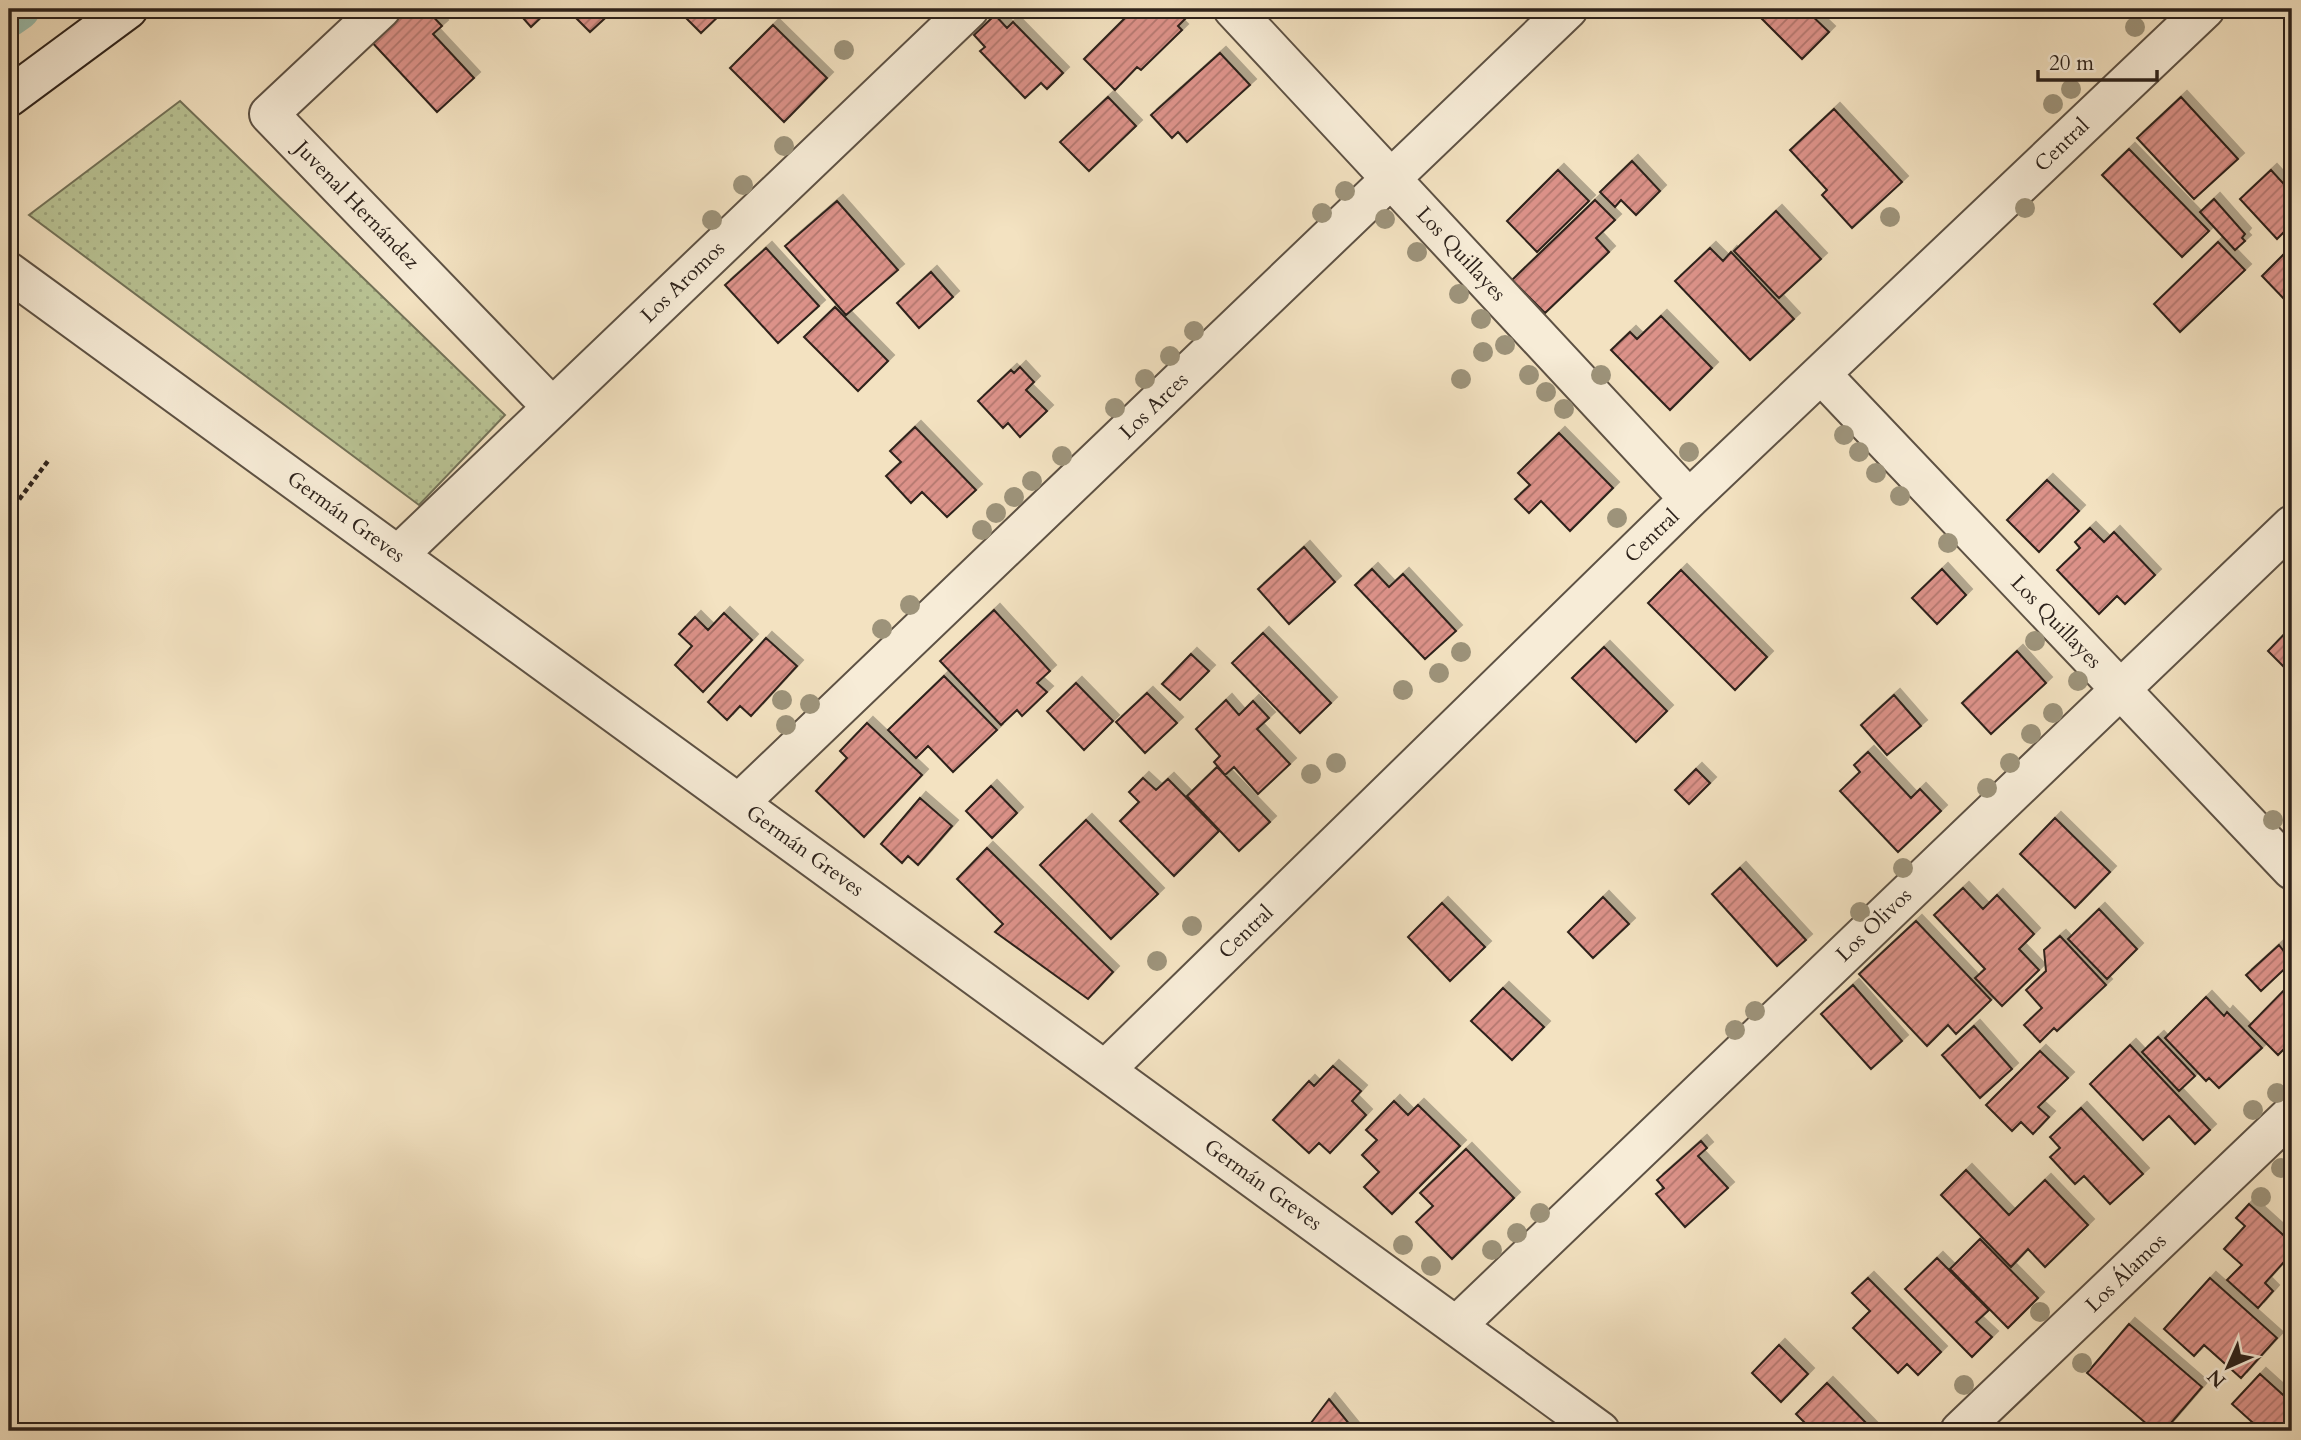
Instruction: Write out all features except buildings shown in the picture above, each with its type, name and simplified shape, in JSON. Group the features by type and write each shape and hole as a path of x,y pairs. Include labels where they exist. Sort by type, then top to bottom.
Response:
{"street":[{"path":"9,97 128,9"},
{"name":"Juvenal Hernández","path":"381,9 269,114 552,407"},
{"name":"Los Aromos","path":"398,555 969,9"},
{"name":"Los Quillayes","path":"1233,9 1689,499"},
{"name":"Los Arces","path":"739,803 1568,9"},
{"name":"Central","path":"1105,1070 1689,499 2205,9"},
{"name":"Germán Greves","path":"9,272 1600,1431"},
{"name":"Los Quillayes","path":"1821,374 2292,870"},
{"name":"Los Olivos","path":"1456,1326 2292,525"},
{"name":"Los Álamos","path":"1960,1431 2292,1114"}],"path":[{"path":"9,513 48,461"}],"green space":[{"path":"180,101 505,415 419,505 29,215"}],"waterway":[{"path":"9,16 19,9"}]}
